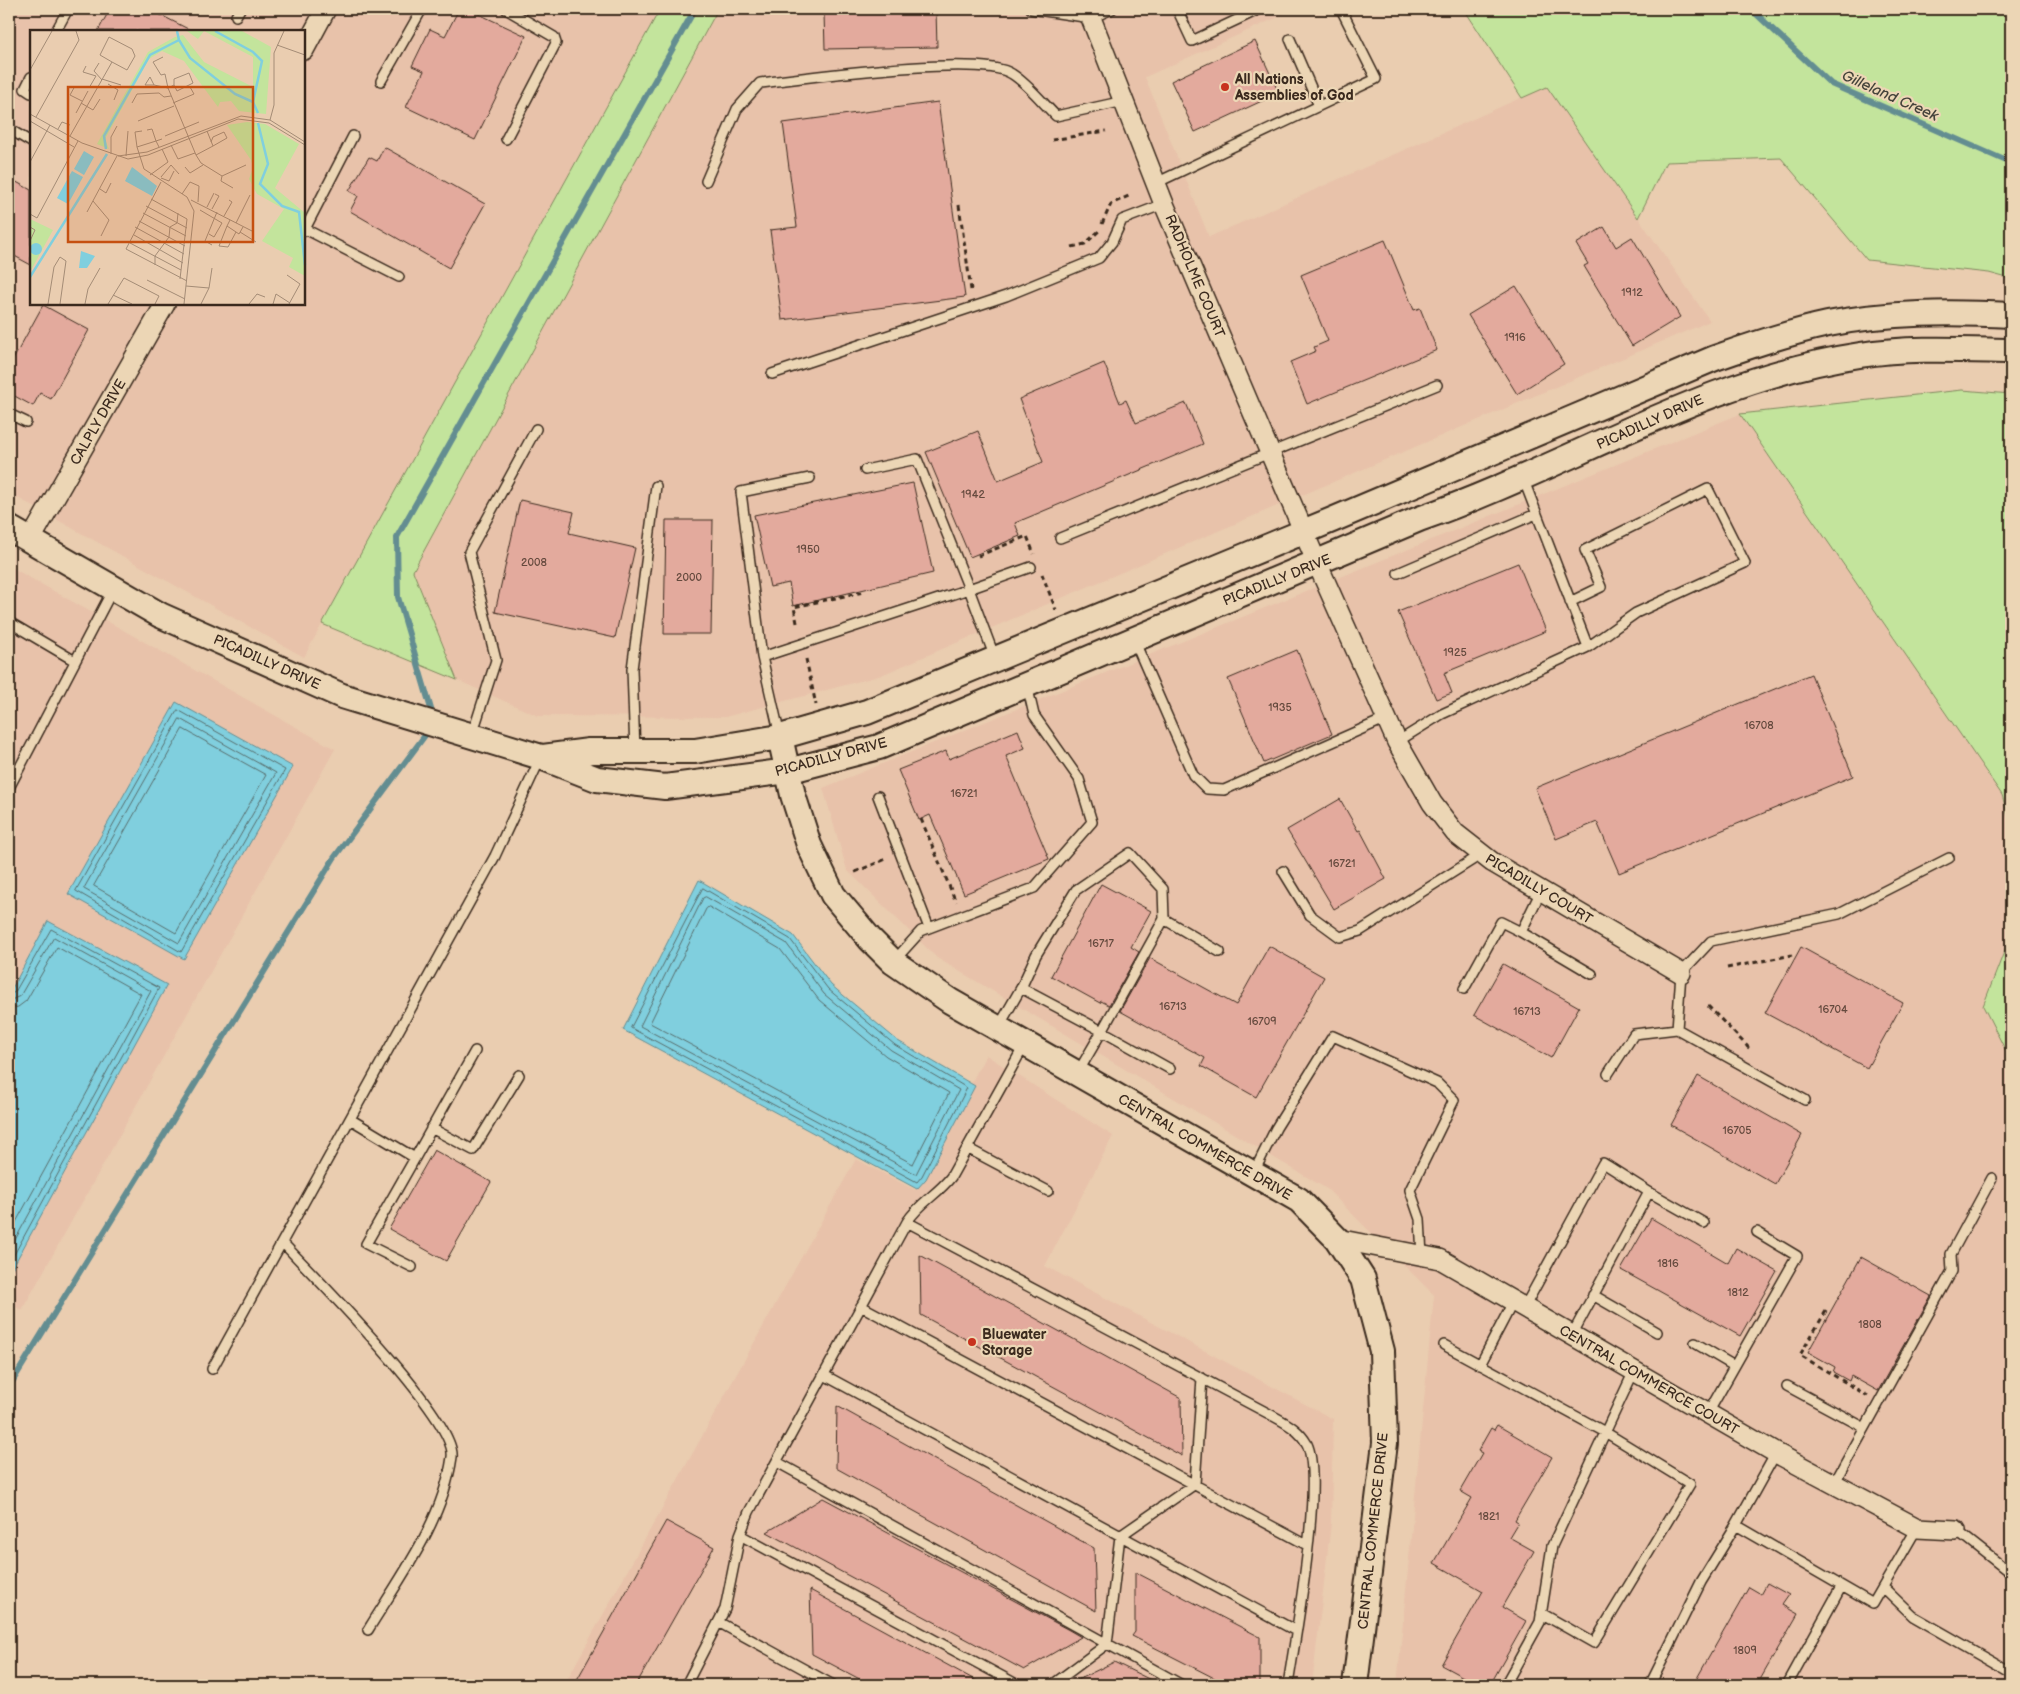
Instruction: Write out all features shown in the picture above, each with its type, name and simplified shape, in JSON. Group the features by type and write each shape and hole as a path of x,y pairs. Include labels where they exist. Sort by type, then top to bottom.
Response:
{"street":[{"path":"305,48 326,9"},
{"name":"RADHOLME COURT","path":"1090,13 1164,204 1317,563"},
{"name":"CALPLY DRIVE","path":"31,539 164,305"},
{"name":"PICADILLY DRIVE","path":"541,757 589,751 695,751 780,737 867,712 1304,532 1619,397 1715,358 1780,336 1828,324 1895,315 1965,312 2011,315"},
{"name":"PICADILLY DRIVE","path":"9,528 160,614 342,696 541,757 597,779 665,787 788,771 879,747 1523,478 1712,395 1794,370 1861,355 1950,349 2011,351"},
{"name":"PICADILLY COURT","path":"1317,563 1397,742 1432,802 1455,833 1482,854 1541,891 1681,973"},
{"name":"CENTRAL COMMERCE DRIVE","path":"780,737 793,795 809,846 833,895 870,939 894,962 950,1001 1299,1200 1337,1238 1362,1279 1382,1351 1385,1443 1354,1685"},
{"name":"CENTRAL COMMERCE COURT","path":"1337,1238 1440,1260 1776,1453 1835,1482 1917,1528 1956,1530"}],"lane":[{"path":"57,30 68,9"},
{"path":"382,81 422,9"},
{"path":"506,9 554,37 556,43 506,139"},
{"path":"1031,9 1090,13 1112,9"},
{"path":"1177,9 1192,41 1260,9"},
{"path":"1156,182 1376,79 1341,9"},
{"path":"1290,39 1319,106"},
{"path":"706,181 737,109 760,83 941,65 994,66 1012,73 1056,116 1124,101"},
{"path":"30,79 25,89 30,92"},
{"path":"9,129 30,141"},
{"path":"353,136 305,230 399,277"},
{"path":"772,374 1006,296 1099,258 1112,242 1122,220 1164,204"},
{"path":"1060,538 1270,451 1437,385"},
{"path":"9,414 26,422"},
{"path":"472,735 496,660 469,552 536,429"},
{"path":"865,470 917,459 995,658"},
{"path":"780,737 762,658 741,492 810,478"},
{"path":"1523,478 1588,647"},
{"path":"635,751 632,669 656,486"},
{"path":"1397,742 1442,714 1588,647 1636,613 1745,563 1708,489 1585,550 1601,587 1570,602"},
{"path":"1398,573 1536,514"},
{"path":"762,658 1031,567"},
{"path":"9,788 113,588"},
{"path":"9,622 75,661"},
{"path":"1134,639 1193,775 1207,789 1224,790 1387,718"},
{"path":"894,962 921,931 1034,888 1092,822 1079,779 1034,715 1027,685"},
{"path":"212,1369 495,856 541,757"},
{"path":"878,796 929,928"},
{"path":"998,1028 1021,988 1036,955 1076,890 1130,853 1163,889 1164,919 1077,1074"},
{"path":"1283,871 1310,915 1340,937 1360,931 1482,854"},
{"path":"1677,1029 1681,973 1711,941 1839,914 1949,858"},
{"path":"1521,932 1541,891"},
{"path":"1164,919 1220,952"},
{"path":"1464,989 1501,922 1592,974"},
{"path":"1021,988 1170,1069"},
{"path":"1608,1074 1634,1034 1677,1029 1805,1100"},
{"path":"1252,1174 1276,1128 1333,1036 1437,1084 1454,1100 1410,1190 1420,1219 1422,1256"},
{"path":"686,1685 720,1623 729,1595 740,1535 749,1512 907,1222 918,1207 946,1184 1025,1044"},
{"path":"412,1267 366,1244 476,1051"},
{"path":"431,1128 473,1150 519,1076"},
{"path":"350,1119 415,1158"},
{"path":"967,1148 1048,1191"},
{"path":"1480,1365 1603,1163 1704,1223"},
{"path":"1835,1482 1952,1272 1951,1254 1992,1178"},
{"path":"1572,1335 1649,1192"},
{"path":"907,1222 1276,1417 1302,1436 1308,1446 1311,1460 1312,1486 1308,1545 1288,1685"},
{"path":"1708,1413 1797,1256 1758,1232"},
{"path":"282,1242 371,1336 418,1394 441,1423 452,1455 435,1517 368,1630"},
{"path":"1594,1295 1657,1332"},
{"path":"861,1306 1308,1545"},
{"path":"1695,1343 1734,1366"},
{"path":"1444,1345 1605,1432 1690,1484 1594,1643 1541,1613"},
{"path":"1505,1685 1540,1622 1552,1546 1634,1371"},
{"path":"824,1375 1296,1631"},
{"path":"1195,1484 1202,1378"},
{"path":"1788,1386 1865,1428"},
{"path":"1650,1685 1701,1582 1736,1525 1776,1453"},
{"path":"777,1462 1182,1685"},
{"path":"1052,1685 1107,1644 1120,1536 1195,1484"},
{"path":"1736,1525 1872,1604 1917,1528"},
{"path":"1956,1530 2008,1571"},
{"path":"740,1535 1018,1685"},
{"path":"1787,1685 1841,1587"},
{"path":"1883,1587 1913,1616 2011,1672"},
{"path":"720,1623 833,1685"}],"path":[{"path":"1052,140 1106,131"},
{"path":"1072,247 1085,244 1094,238 1100,230 1110,204 1131,195"},
{"path":"959,206 971,290"},
{"path":"798,624 794,607 863,592"},
{"path":"806,659 818,713"},
{"path":"921,819 954,903 963,899"},
{"path":"855,872 886,859"},
{"path":"1727,968 1792,955"},
{"path":"1708,1006 1748,1047 1746,1050"},
{"path":"1826,1311 1800,1355 1880,1403"}],"shaded area":[{"path":"9,9 660,9 304,657 9,493"},
{"path":"718,9 1296,9 1145,77 1209,237 1547,86 1710,321 879,676 725,717 538,716 457,680 413,571"},
{"path":"1740,414 2002,795 2011,827 2011,934 1983,1006 2011,1061 2011,1685 1397,1685 1434,1295 1327,1189 937,958 847,870 823,788"},
{"path":"9,566 335,749 22,1310 9,1304"},
{"name":"Bluewater Storage","path":"986,1055 1113,1136 1045,1266 1333,1419 1331,1523 1312,1685 564,1685 856,1159 915,1190"}],"green space":[{"path":"660,9 718,9 413,571 457,680 322,624"},
{"path":"1464,9 2011,9 2011,279 1989,273 1867,260 1781,158 1666,162 1638,218 1547,87 1522,98"},
{"path":"1962,390 2011,394 2011,827 2002,795 1740,414"},
{"path":"2011,934 2011,1061 1983,1006"}],"water":[{"path":"176,702 293,767 184,959 68,894"},
{"path":"699,880 793,935 831,985 898,1041 975,1086 926,1179 917,1189 623,1030"},
{"path":"48,921 167,985 9,1274 9,994"}],"building":[{"path":"110,9 149,9 190,30 99,30"},
{"path":"459,9 468,9 526,36 475,140 406,107 424,71 412,66 430,29 445,36"},
{"path":"936,10 937,47 825,49 824,13"},
{"name":"All Nations Assemblies of God","path":"1255,41 1279,93 1195,132 1171,81"},
{"path":"938,102 965,297 782,320 770,230 797,227 783,123"},
{"path":"384,147 485,204 449,268 350,211 358,196 349,191 369,157 377,161"},
{"path":"9,178 30,189 30,264 9,253"},
{"path":"1604,227 1616,247 1632,237 1680,317 1632,346 1584,266 1588,264 1576,244"},
{"path":"1385,240 1414,310 1420,308 1437,350 1307,404 1290,362 1316,351 1314,347 1328,341 1301,275"},
{"path":"1516,286 1564,364 1517,394 1468,315"},
{"path":"43,305 89,330 51,399 40,393 33,406 9,393 15,380 9,376 9,367"},
{"path":"1104,363 1120,403 1126,400 1136,423 1186,403 1203,444 1015,523 1020,536 970,557 926,452 978,431 998,481 1043,462 1019,399"},
{"path":"913,483 933,573 793,606 789,583 770,587 754,515"},
{"path":"520,500 574,512 569,533 635,548 615,638 495,612"},
{"path":"666,520 713,520 711,634 664,634"},
{"path":"1518,563 1546,631 1444,673 1452,693 1436,699 1398,612"},
{"path":"1297,650 1332,734 1264,763 1228,679"},
{"path":"1811,674 1853,776 1619,873 1597,822 1556,839 1535,788"},
{"path":"1018,730 1025,748 1006,756 1049,859 964,894 930,815 919,820 898,770 946,751 949,759"},
{"path":"1340,799 1358,831 1360,830 1386,879 1334,909 1287,830"},
{"path":"1101,884 1151,911 1131,947 1139,952 1109,1005 1101,1001 1100,1003 1051,976"},
{"path":"1269,946 1324,977 1256,1097 1201,1066 1205,1058 1120,1011 1150,958 1236,1005"},
{"path":"1801,947 1903,1003 1867,1068 1765,1013"},
{"path":"1503,964 1579,1007 1551,1058 1474,1015"},
{"path":"1698,1076 1802,1135 1775,1184 1671,1125"},
{"path":"434,1150 491,1182 446,1261 389,1229"},
{"path":"1651,1218 1728,1263 1736,1248 1777,1271 1740,1336 1621,1270"},
{"path":"920,1255 1181,1398 1182,1456 921,1315"},
{"path":"1861,1257 1931,1296 1878,1391 1851,1376 1849,1381 1833,1372 1835,1367 1808,1352"},
{"path":"837,1406 1094,1548 1096,1611 836,1468"},
{"path":"1497,1425 1552,1457 1515,1520 1518,1522 1509,1537 1534,1551 1502,1607 1526,1621 1490,1685 1478,1685 1441,1665 1483,1591 1434,1563 1472,1498 1460,1491 1482,1453 1478,1451 1491,1428 1494,1430"},
{"path":"823,1498 1081,1637 1024,1670 767,1532"},
{"path":"666,1521 714,1547 636,1685 574,1685"},
{"path":"1135,1572 1260,1637 1260,1685 1228,1685 1132,1636 1135,1632"},
{"path":"1767,1583 1789,1595 1782,1605 1798,1614 1757,1685 1693,1685 1749,1587 1761,1594"},
{"path":"810,1590 984,1685 871,1685 812,1654"},
{"path":"1114,1662 1161,1685 1067,1685"}],"waterway":[{"path":"431,709 398,597 397,537 695,9"},
{"name":"Gilleland Creek","path":"1751,9 1831,84 2011,163"},
{"path":"9,1387 334,858 426,734"}],"place":[{"name":"All Nations Assemblies of God","path":"1225,87"},
{"name":"Bluewater Storage","path":"972,1342"}]}
